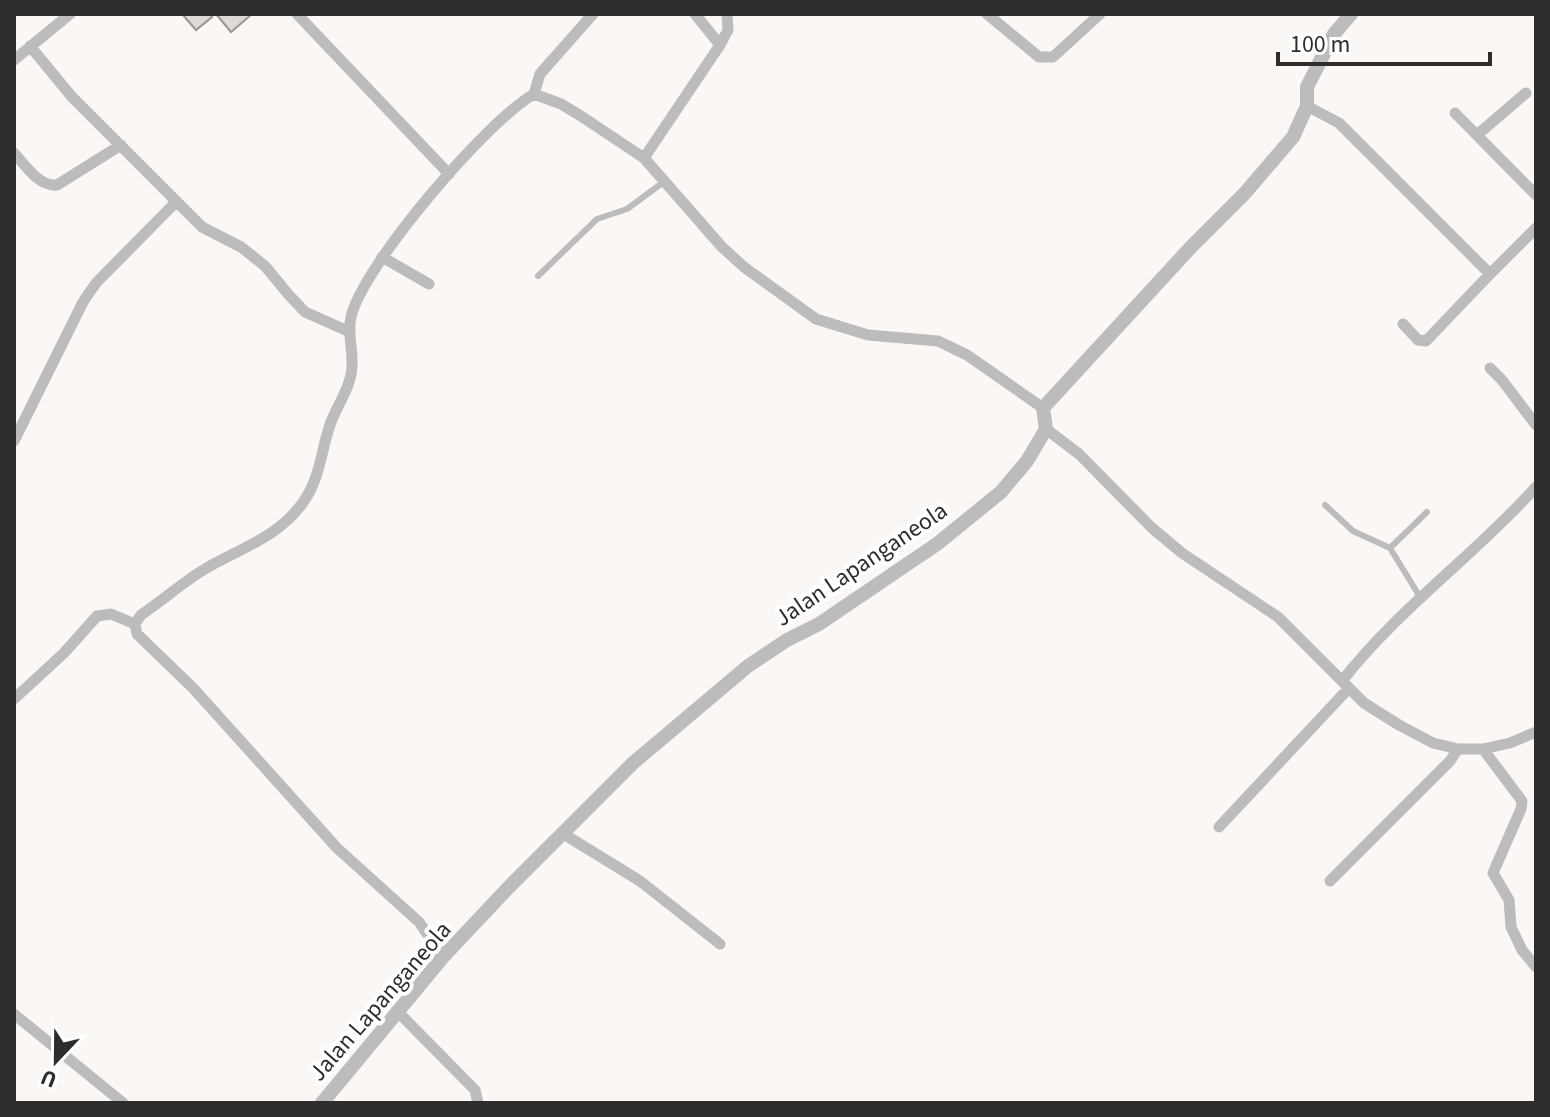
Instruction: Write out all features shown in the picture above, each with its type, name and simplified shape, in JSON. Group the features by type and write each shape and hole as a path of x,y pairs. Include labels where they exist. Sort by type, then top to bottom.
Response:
{"street":[{"path":"14,60 70,14"},
{"path":"297,14 449,174"},
{"path":"443,957 419,922 337,848 193,688 137,634 135,624 141,615 199,573 256,543 302,505 315,484 330,426 347,388 353,366 351,318 369,276 449,174 505,116 534,94 540,74 593,14"},
{"path":"695,14 720,45"},
{"path":"644,158 720,45 728,30 727,14"},
{"path":"987,14 1039,57 1053,57 1100,14"},
{"path":"1043,408 1245,193 1293,137 1307,106 1307,87 1334,34 1351,14"},
{"path":"30,46 72,97 175,203 202,227 241,247 265,266 305,312 350,332"},
{"path":"1477,135 1526,93"},
{"path":"534,94 561,104 644,158 722,247 744,267 816,319 868,335 938,341 967,355 1043,408 1046,429 1079,454 1152,528 1182,553 1278,617 1364,703 1433,743 1458,749 1483,749 1510,743 1536,732"},
{"path":"1307,106 1339,123 1490,274"},
{"path":"1455,113 1536,195"},
{"path":"14,153 49,186 57,185 121,145"},
{"path":"14,441 83,302 96,283 175,203"},
{"path":"1403,324 1418,340 1426,341 1536,228"},
{"path":"382,257 429,284"},
{"path":"1490,368 1536,425"},
{"name":"Jalan Lapanganeola","path":"322,1103 443,957 633,763 748,666 787,640 819,624 937,544 1001,492 1027,461 1046,429"},
{"path":"1219,827 1346,685 1354,665 1536,487"},
{"path":"14,699 64,653 97,616 111,614 135,624"},
{"path":"1330,881 1450,761 1458,749"},
{"path":"1483,749 1522,801 1493,873 1509,900 1511,927 1522,950 1536,967"},
{"path":"562,833 640,881 720,944"},
{"path":"397,1011 475,1090 478,1103"},
{"path":"14,1014 123,1103"}],"lane":[{"path":"538,276 597,219 627,209 665,181"},
{"path":"1325,505 1353,531 1390,548 1421,599"},
{"path":"1390,548 1427,512"}],"building":[{"path":"182,14 210,14 212,17 196,30"},
{"path":"216,14 252,14 231,32"}]}
